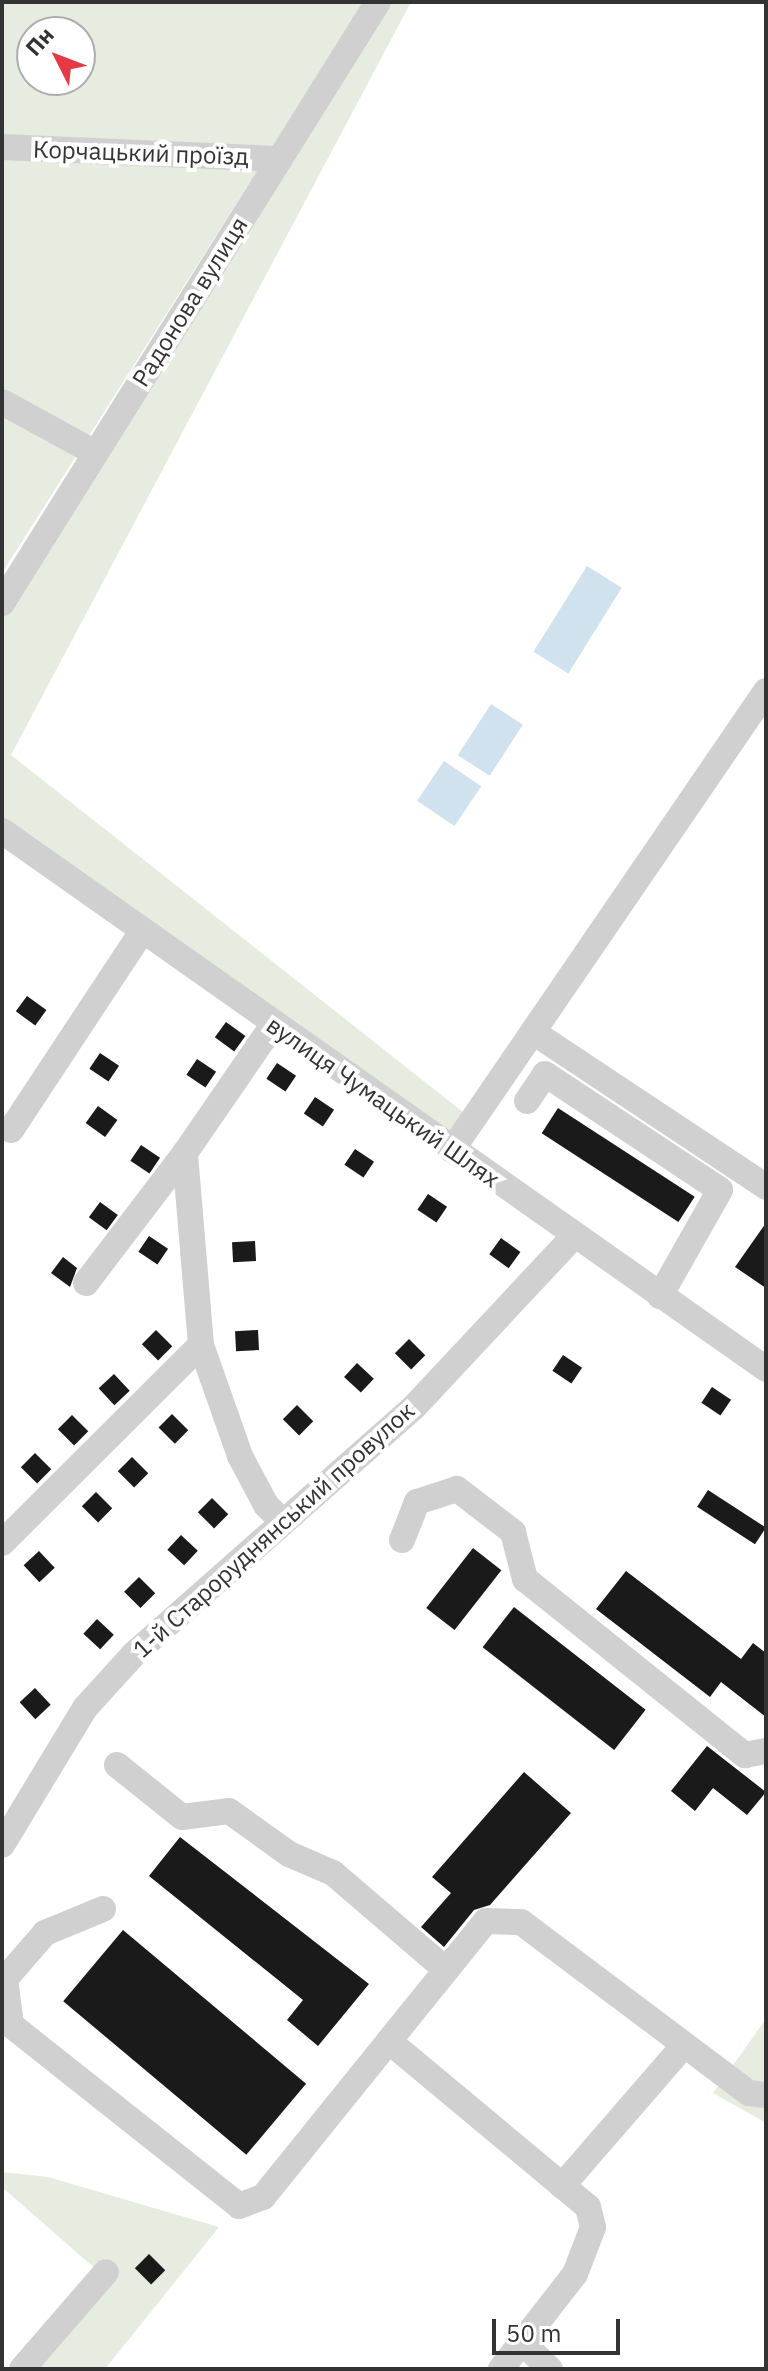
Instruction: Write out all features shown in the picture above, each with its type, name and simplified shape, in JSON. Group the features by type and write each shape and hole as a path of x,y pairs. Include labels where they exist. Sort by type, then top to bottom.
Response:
{"street":[{"name":"Радонова вулиця","path":"2,603 378,2"},
{"name":"Корчацький проїзд","path":"2,147 280,159"},
{"path":"2,402 95,453"},
{"path":"452,1150 766,691"},
{"name":"вулиця Чумацький Шлях","path":"2,831 273,1025 766,1369"},
{"path":"11,1130 142,931"},
{"path":"86,1283 185,1153 273,1025"},
{"path":"533,1032 766,1187"},
{"path":"527,1101 545,1074 720,1190 660,1296"},
{"path":"185,1153 201,1345 240,1456 266,1505 282,1521"},
{"name":"1-й Староруднянський провулок","path":"2,1845 85,1708 134,1654 414,1407 574,1236"},
{"path":"2,1543 201,1345"},
{"path":"402,1540 417,1502 457,1489 513,1532 525,1579 745,1755 766,1751"},
{"path":"117,1765 182,1817 229,1811 289,1854 333,1873 446,1970"},
{"path":"103,1909 45,1933 5,1979 11,2025 239,2206 263,2197 486,1921 521,1922 749,2093 766,2095"},
{"path":"389,2041 588,2207 593,2227 575,2274 524,2344 501,2369"},
{"path":"562,2186 684,2045"},
{"path":"22,2369 106,2272"},
{"path":"524,2344 550,2369"}],"shaded area":[{"path":"2,2 364,2 2,573"},
{"path":"378,2 411,2 11,755 473,1120 452,1150 2,831 2,603"},
{"path":"766,2019 766,2123 713,2093"},
{"path":"2,2172 48,2177 219,2227 105,2369 14,2369 99,2272 2,2187"}],"water":[{"path":"587,566 622,588 568,673 533,652"},
{"path":"491,704 523,725 490,776 458,755"},
{"path":"444,761 481,786 454,826 417,801"}],"building":[{"path":"27,996 46,1010 35,1025 16,1011"},
{"path":"226,1022 245,1036 234,1051 215,1037"},
{"path":"100,1053 119,1066 108,1082 89,1069"},
{"path":"197,1059 216,1072 205,1088 186,1075"},
{"path":"277,1063 296,1076 285,1092 266,1079"},
{"path":"315,1097 334,1110 323,1126 304,1114"},
{"path":"98,1106 117,1120 105,1137 86,1123"},
{"path":"558,1108 695,1197 678,1222 542,1133"},
{"path":"141,1145 160,1158 149,1174 130,1161"},
{"path":"355,1149 374,1162 363,1178 344,1165"},
{"path":"428,1194 447,1207 436,1223 417,1210"},
{"path":"100,1202 118,1215 107,1230 89,1217"},
{"path":"766,1223 766,1288 735,1267"},
{"path":"149,1236 168,1249 157,1265 138,1252"},
{"path":"501,1238 520,1252 509,1268 489,1254"},
{"path":"255,1241 256,1261 233,1262 232,1242"},
{"path":"63,1257 77,1268 70,1287 51,1273"},
{"path":"156,1330 172,1346 158,1360 142,1344"},
{"path":"258,1330 259,1350 236,1351 235,1331"},
{"path":"409,1339 425,1355 411,1369 395,1353"},
{"path":"563,1355 582,1368 571,1384 552,1371"},
{"path":"357,1363 374,1379 361,1393 344,1377"},
{"path":"114,1374 130,1391 114,1405 99,1388"},
{"path":"712,1387 731,1400 720,1416 701,1403"},
{"path":"297,1405 313,1421 299,1435 283,1419"},
{"path":"172,1414 188,1430 175,1444 159,1427"},
{"path":"72,1415 88,1431 74,1445 58,1429"},
{"path":"35,1453 51,1469 37,1483 21,1467"},
{"path":"132,1457 148,1473 134,1487 118,1471"},
{"path":"708,1490 766,1528 755,1544 697,1507"},
{"path":"96,1492 112,1508 98,1522 82,1506"},
{"path":"212,1498 228,1514 214,1528 198,1512"},
{"path":"181,1535 198,1551 184,1565 167,1550"},
{"path":"473,1548 501,1570 455,1630 426,1608"},
{"path":"39,1551 55,1568 39,1582 24,1565"},
{"path":"626,1571 741,1659 753,1643 766,1653 766,1717 721,1682 710,1697 596,1609"},
{"path":"139,1577 155,1593 140,1608 124,1592"},
{"path":"514,1607 646,1710 614,1750 483,1647"},
{"path":"97,1619 114,1635 100,1649 83,1634"},
{"path":"35,1688 51,1705 35,1719 20,1702"},
{"path":"707,1746 766,1792 747,1815 713,1788 695,1811 671,1791"},
{"path":"524,1772 571,1813 490,1905 474,1910 444,1947 421,1927 451,1893 432,1877"},
{"path":"180,1837 369,1984 318,2046 287,2020 303,2000 149,1876"},
{"path":"123,1930 306,2084 246,2155 63,2001"},
{"path":"149,2254 165,2270 151,2284 135,2268"}]}
